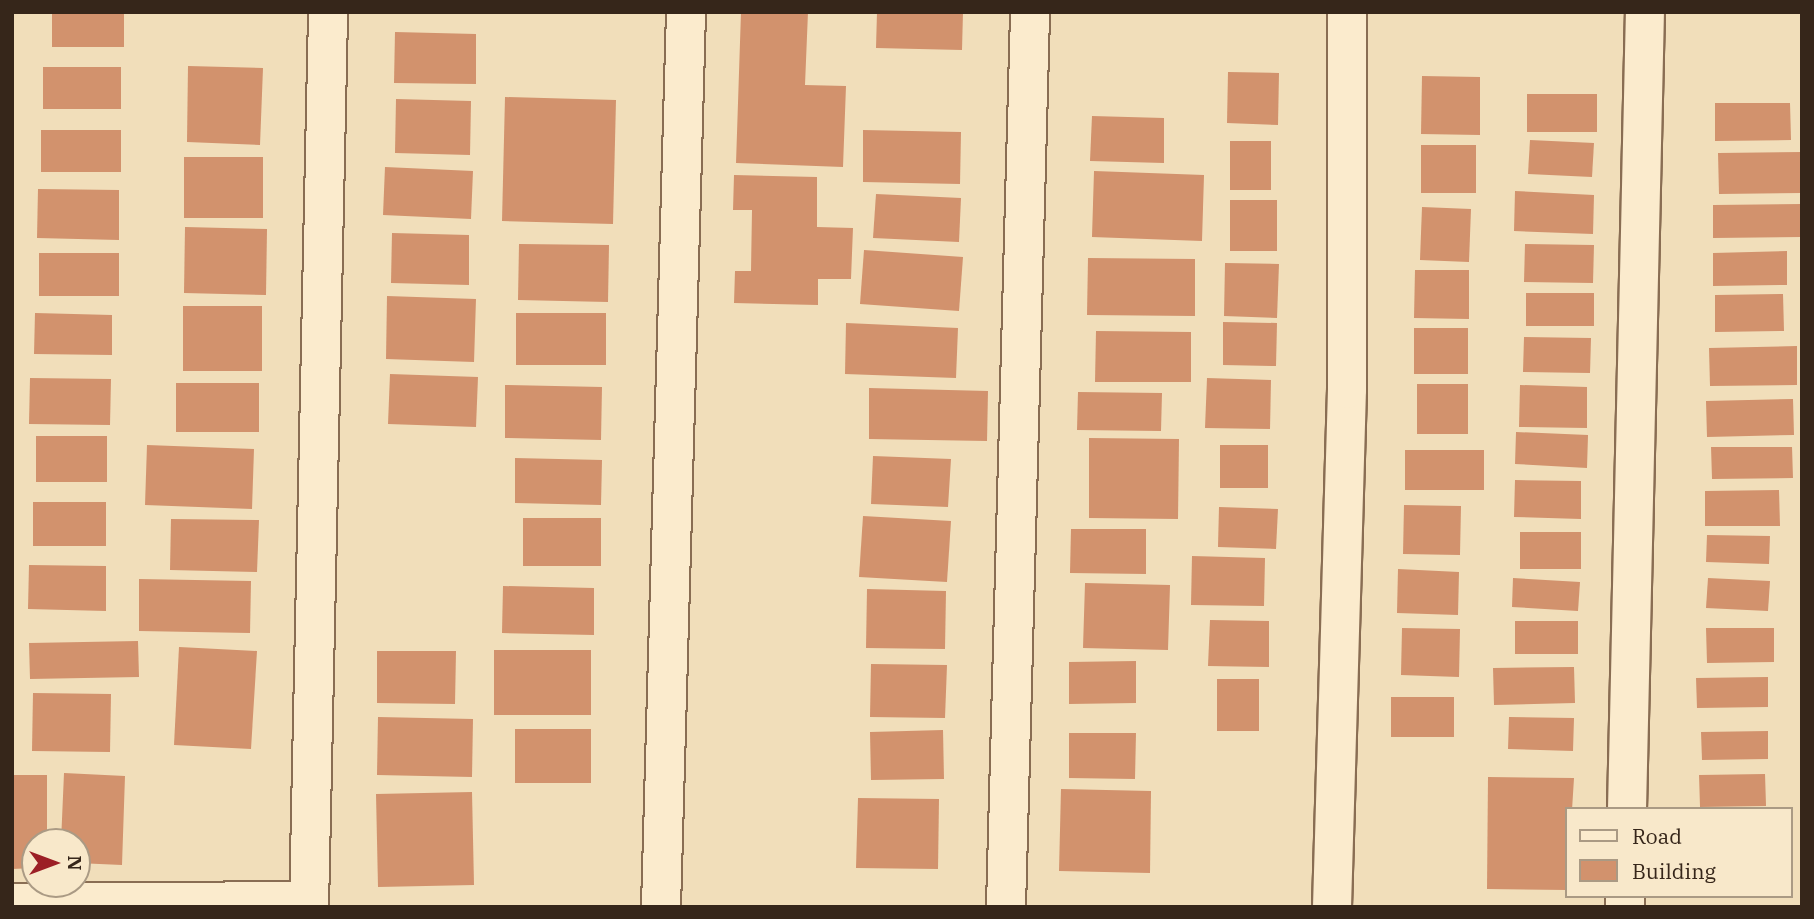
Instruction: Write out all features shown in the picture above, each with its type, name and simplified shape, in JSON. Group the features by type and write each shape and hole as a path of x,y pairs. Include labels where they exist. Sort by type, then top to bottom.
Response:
{"street":[{"path":"12,903 309,904 328,12"},
{"path":"661,907 686,12"},
{"path":"1006,907 1030,12"},
{"path":"1332,907 1347,389 1348,12"},
{"path":"1627,807 1646,12"}],"building":[{"path":"52,12 124,12 124,47 52,47"},
{"path":"741,12 808,12 805,85 846,86 843,167 736,163"},
{"path":"877,12 963,12 962,50 876,48"},
{"path":"395,32 476,34 476,84 394,83"},
{"path":"188,66 263,68 260,145 187,142"},
{"path":"43,67 121,67 121,109 43,109"},
{"path":"1228,72 1279,73 1278,125 1227,123"},
{"path":"1422,76 1480,77 1480,135 1421,134"},
{"path":"1527,94 1597,94 1597,132 1527,132"},
{"path":"505,97 616,100 613,224 502,221"},
{"path":"396,99 471,101 470,155 395,153"},
{"path":"1715,103 1790,103 1791,140 1715,141"},
{"path":"1092,116 1164,118 1164,163 1090,161"},
{"path":"41,130 121,130 121,172 41,172"},
{"path":"863,130 961,132 960,184 863,182"},
{"path":"1530,140 1594,143 1592,177 1528,174"},
{"path":"1230,141 1271,141 1271,190 1230,190"},
{"path":"1421,145 1476,145 1476,193 1421,193"},
{"path":"1802,152 1802,193 1719,194 1718,153"},
{"path":"184,157 263,157 263,218 184,218"},
{"path":"385,167 473,171 471,219 383,215"},
{"path":"1094,171 1204,175 1202,241 1092,237"},
{"path":"734,175 817,177 817,227 853,228 851,279 818,279 818,305 734,303 735,271 751,271 752,210 733,210"},
{"path":"38,189 119,190 119,240 37,238"},
{"path":"1515,191 1594,195 1593,234 1514,231"},
{"path":"876,194 961,198 959,242 873,238"},
{"path":"1230,200 1277,200 1277,251 1230,251"},
{"path":"1802,204 1802,237 1713,238 1713,205"},
{"path":"1422,207 1471,209 1469,262 1420,260"},
{"path":"185,227 267,229 266,295 184,293"},
{"path":"392,233 469,235 469,285 391,283"},
{"path":"519,244 609,245 608,302 518,300"},
{"path":"1525,244 1594,245 1593,283 1524,282"},
{"path":"864,250 963,257 959,311 860,304"},
{"path":"1787,251 1787,285 1713,286 1713,253"},
{"path":"39,253 119,253 119,296 39,296"},
{"path":"1088,258 1195,259 1195,316 1087,315"},
{"path":"1225,263 1279,264 1277,318 1224,316"},
{"path":"1415,270 1469,270 1469,319 1414,318"},
{"path":"1526,293 1594,293 1594,326 1526,326"},
{"path":"1783,294 1784,331 1715,332 1715,295"},
{"path":"387,296 476,299 474,362 386,359"},
{"path":"183,306 262,306 262,371 183,371"},
{"path":"35,313 112,315 112,355 34,354"},
{"path":"516,313 606,313 606,365 516,365"},
{"path":"1223,322 1277,323 1276,366 1223,365"},
{"path":"846,323 958,328 956,378 845,374"},
{"path":"1414,328 1468,328 1468,374 1414,374"},
{"path":"1096,331 1191,332 1191,382 1095,382"},
{"path":"1524,337 1591,338 1590,373 1523,372"},
{"path":"1797,346 1797,385 1710,386 1709,348"},
{"path":"390,374 478,377 476,427 388,424"},
{"path":"30,378 111,379 110,425 29,424"},
{"path":"1207,378 1271,380 1270,429 1205,428"},
{"path":"176,383 259,383 259,432 176,432"},
{"path":"1417,384 1468,384 1468,434 1417,434"},
{"path":"505,385 602,387 601,440 505,438"},
{"path":"1520,385 1587,387 1587,428 1519,427"},
{"path":"869,388 988,391 987,441 869,439"},
{"path":"1078,392 1162,393 1161,431 1077,430"},
{"path":"1793,399 1794,435 1707,437 1706,401"},
{"path":"1516,432 1588,435 1587,468 1515,464"},
{"path":"36,436 107,436 107,482 36,482"},
{"path":"1089,438 1179,439 1178,519 1089,518"},
{"path":"147,445 254,449 252,509 145,505"},
{"path":"1220,445 1268,445 1268,488 1220,488"},
{"path":"1711,447 1792,447 1793,478 1712,479"},
{"path":"1405,450 1484,450 1484,490 1405,490"},
{"path":"873,456 951,459 948,507 871,504"},
{"path":"515,458 602,460 601,505 515,503"},
{"path":"1515,480 1581,481 1581,519 1514,517"},
{"path":"1779,490 1780,526 1705,526 1705,491"},
{"path":"33,502 106,502 106,546 33,546"},
{"path":"1404,505 1461,506 1460,555 1403,554"},
{"path":"1219,507 1278,509 1276,549 1218,547"},
{"path":"863,516 951,521 947,582 859,577"},
{"path":"523,518 601,518 601,566 523,566"},
{"path":"171,519 259,520 257,572 170,570"},
{"path":"1071,529 1146,529 1146,574 1070,573"},
{"path":"1520,532 1581,532 1581,569 1520,569"},
{"path":"1707,535 1770,536 1769,564 1706,562"},
{"path":"1192,556 1265,558 1264,606 1191,605"},
{"path":"29,565 106,566 106,611 28,609"},
{"path":"1398,569 1459,572 1458,615 1397,613"},
{"path":"1513,578 1580,582 1578,611 1512,607"},
{"path":"1708,578 1770,581 1768,611 1706,608"},
{"path":"139,579 251,581 250,633 139,631"},
{"path":"1085,583 1170,585 1168,650 1083,648"},
{"path":"503,586 594,588 594,635 502,633"},
{"path":"867,589 946,591 945,649 866,648"},
{"path":"1210,620 1269,621 1269,667 1208,666"},
{"path":"1515,621 1578,621 1578,654 1515,654"},
{"path":"1402,628 1460,629 1459,677 1401,675"},
{"path":"1706,628 1774,628 1774,662 1707,663"},
{"path":"138,641 139,677 30,679 29,643"},
{"path":"179,647 257,651 251,749 174,745"},
{"path":"494,650 591,650 591,715 494,715"},
{"path":"377,651 456,651 455,704 377,703"},
{"path":"1136,661 1136,703 1069,704 1069,662"},
{"path":"871,664 947,665 945,718 870,717"},
{"path":"1574,667 1575,703 1494,705 1493,668"},
{"path":"1768,677 1768,707 1697,708 1696,678"},
{"path":"1217,679 1259,679 1259,731 1217,731"},
{"path":"33,693 111,694 110,752 32,751"},
{"path":"1391,697 1454,697 1454,737 1391,737"},
{"path":"378,717 473,719 472,777 377,775"},
{"path":"1509,717 1574,718 1573,751 1508,749"},
{"path":"515,729 591,729 591,783 515,783"},
{"path":"943,730 944,779 871,780 870,732"},
{"path":"1768,731 1768,759 1702,760 1701,732"},
{"path":"1069,733 1136,733 1135,779 1069,778"},
{"path":"64,773 125,776 122,865 91,864 91,828 62,828"},
{"path":"1765,774 1766,806 1700,807 1699,775"},
{"path":"12,775 47,775 47,828 21,828 21,869 12,869"},
{"path":"1488,777 1574,778 1572,807 1566,807 1566,890 1487,889"},
{"path":"1061,789 1151,791 1150,873 1059,871"},
{"path":"472,792 474,885 378,887 376,794"},
{"path":"858,798 939,799 938,869 856,868"}]}
